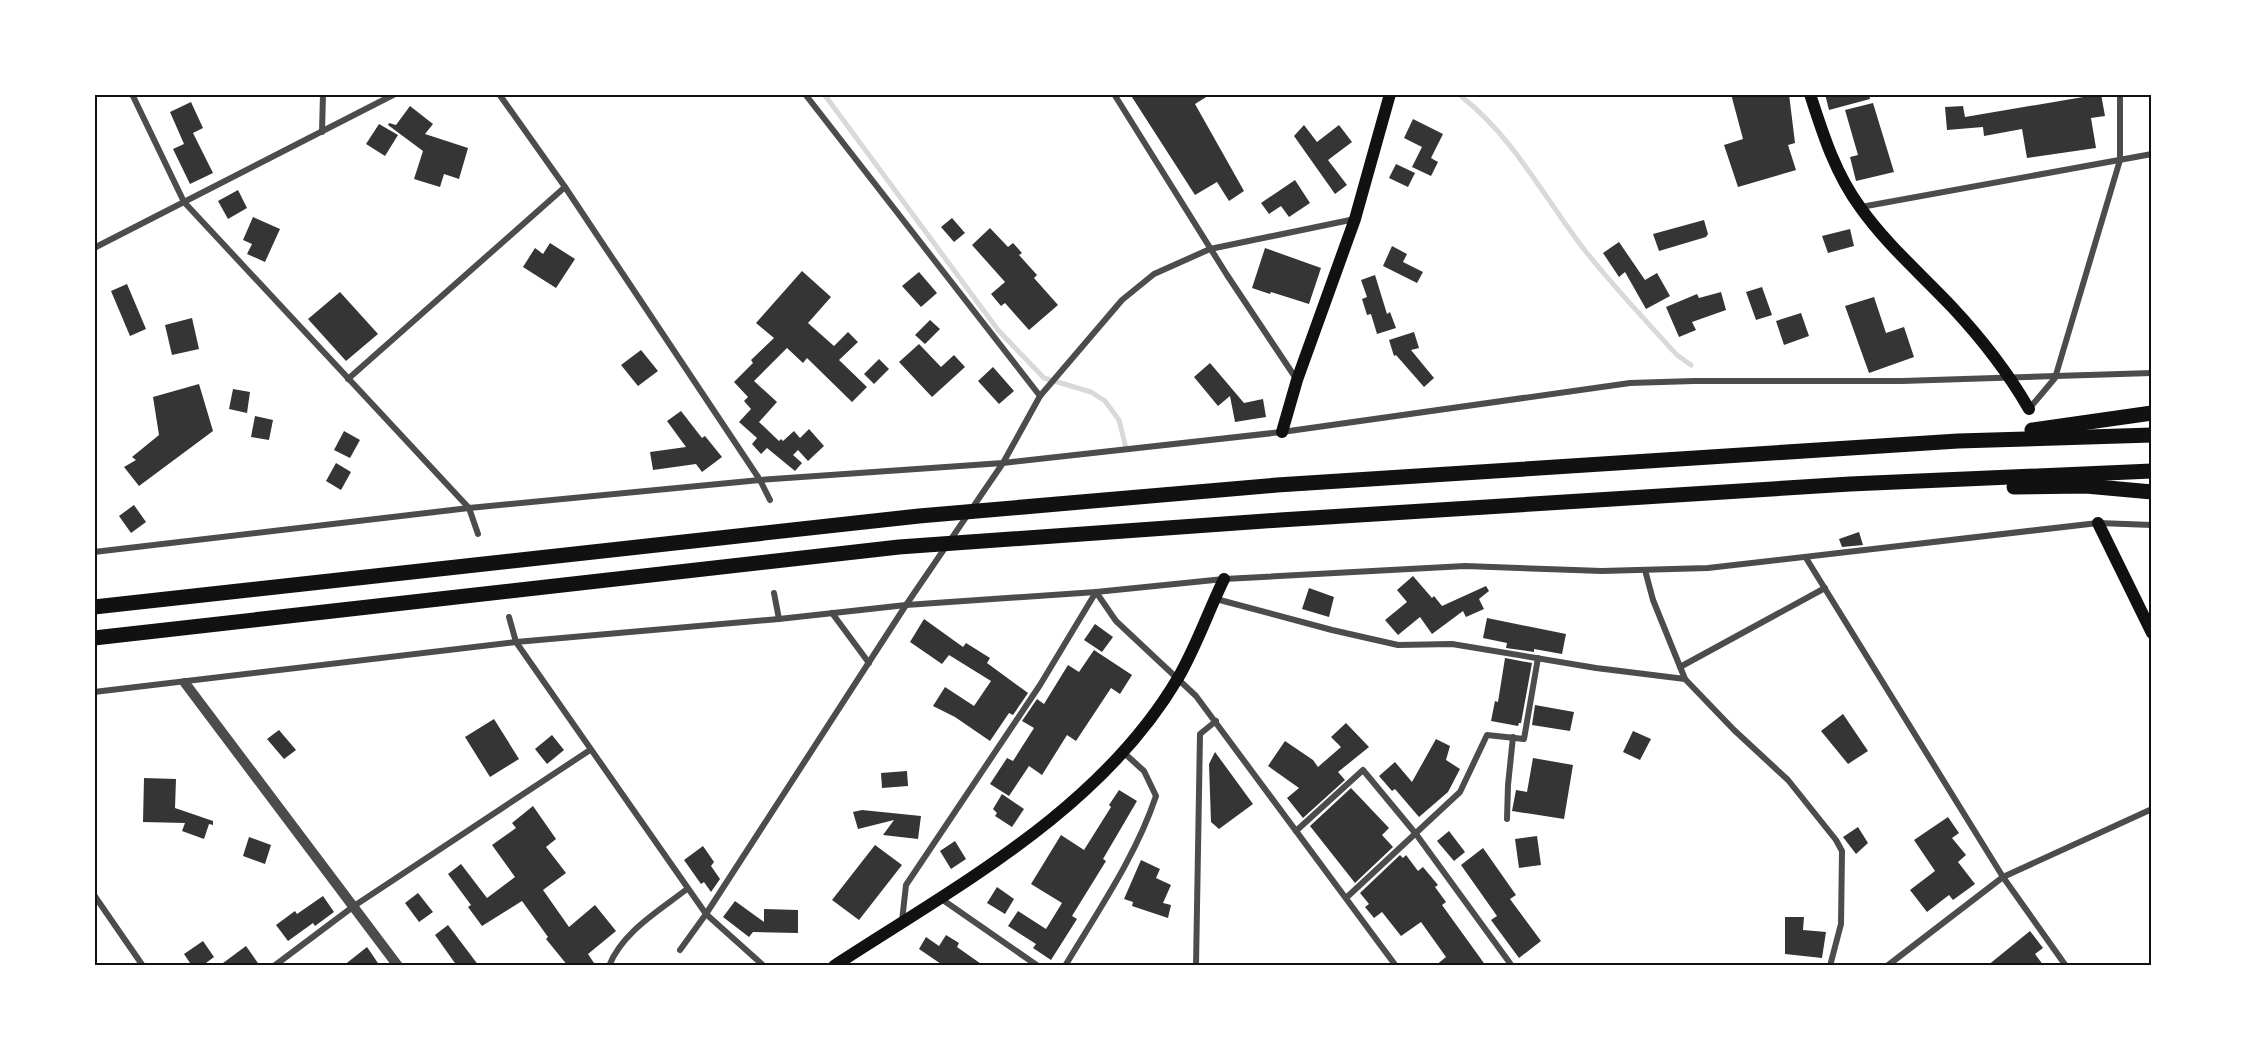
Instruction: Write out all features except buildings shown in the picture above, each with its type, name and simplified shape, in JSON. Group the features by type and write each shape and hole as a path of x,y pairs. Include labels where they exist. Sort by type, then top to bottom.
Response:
{"highway":[{"path":"1958,441 2151,413"},
{"path":"94,607 919,516 1277,485 1958,441 2151,435"},
{"path":"94,638 899,547 1850,484 2151,471"},
{"path":"1850,484 1930,489 2086,486 2151,492"}],"main road":[{"path":"1282,432 1297,380 1355,219 1390,94"},
{"path":"1810,94 1827,147 1860,207 1882,235 1975,333 2012,379 2029,409"},
{"path":"2098,523 2151,633"},
{"path":"834,966 1016,846 1080,796 1123,753 1177,679 1197,643 1224,579"}],"street":[{"path":"132,94 184,202 469,508 478,534"},
{"path":"322,132 323,94"},
{"path":"94,248 395,94"},
{"path":"499,94 565,187 760,480 770,500"},
{"path":"805,94 1040,396"},
{"path":"1114,94 1210,249 1297,380"},
{"path":"2029,409 2055,378 2120,160 2120,94"},
{"path":"1860,207 2151,154"},
{"path":"348,380 565,187"},
{"path":"680,950 706,914 906,605 1003,463 1040,396 1122,300 1154,274 1210,249 1355,219"},
{"path":"94,552 469,508 760,480 1003,463 1282,432 1630,383 2012,379 2151,373"},
{"path":"94,692 516,642 779,619 906,605 1096,592 1224,579 1465,566 1602,572 1708,568 2098,523 2151,525"},
{"path":"1806,558 2003,877 2066,966"},
{"path":"1645,570 1653,600 1685,679 1734,730 1788,780 1836,840 1842,851 1841,924 1830,966"},
{"path":"1680,667 1825,588"},
{"path":"1096,592 1116,621 1196,696 1396,966"},
{"path":"902,921 906,885 1040,686 1096,592"},
{"path":"774,593 779,619"},
{"path":"1215,598 1332,630 1398,645 1452,644 1685,679"},
{"path":"832,613 868,663"},
{"path":"508,617 516,642 687,889 706,914 764,966"},
{"path":"1346,898 1460,792 1488,735 1524,739 1538,658"},
{"path":"185,683 398,966"},
{"path":"1196,966 1200,734 1216,721"},
{"path":"1507,819 1513,737"},
{"path":"274,966 354,906 590,750"},
{"path":"1065,966 1110,891 1149,818 1156,796 1144,771 1123,753"},
{"path":"1296,831 1363,770 1416,834 1512,966"},
{"path":"1887,966 2003,877 2151,809"},
{"path":"609,966 614,953 630,935 687,889"},
{"path":"94,895 143,966"},
{"path":"940,898 1038,966"}],"waterway":[{"path":"824,94 998,330 1044,378 1091,392 1105,401 1119,420 1126,448"},
{"path":"1462,97 1497,130 1605,275 1677,355 1691,365"}]}
